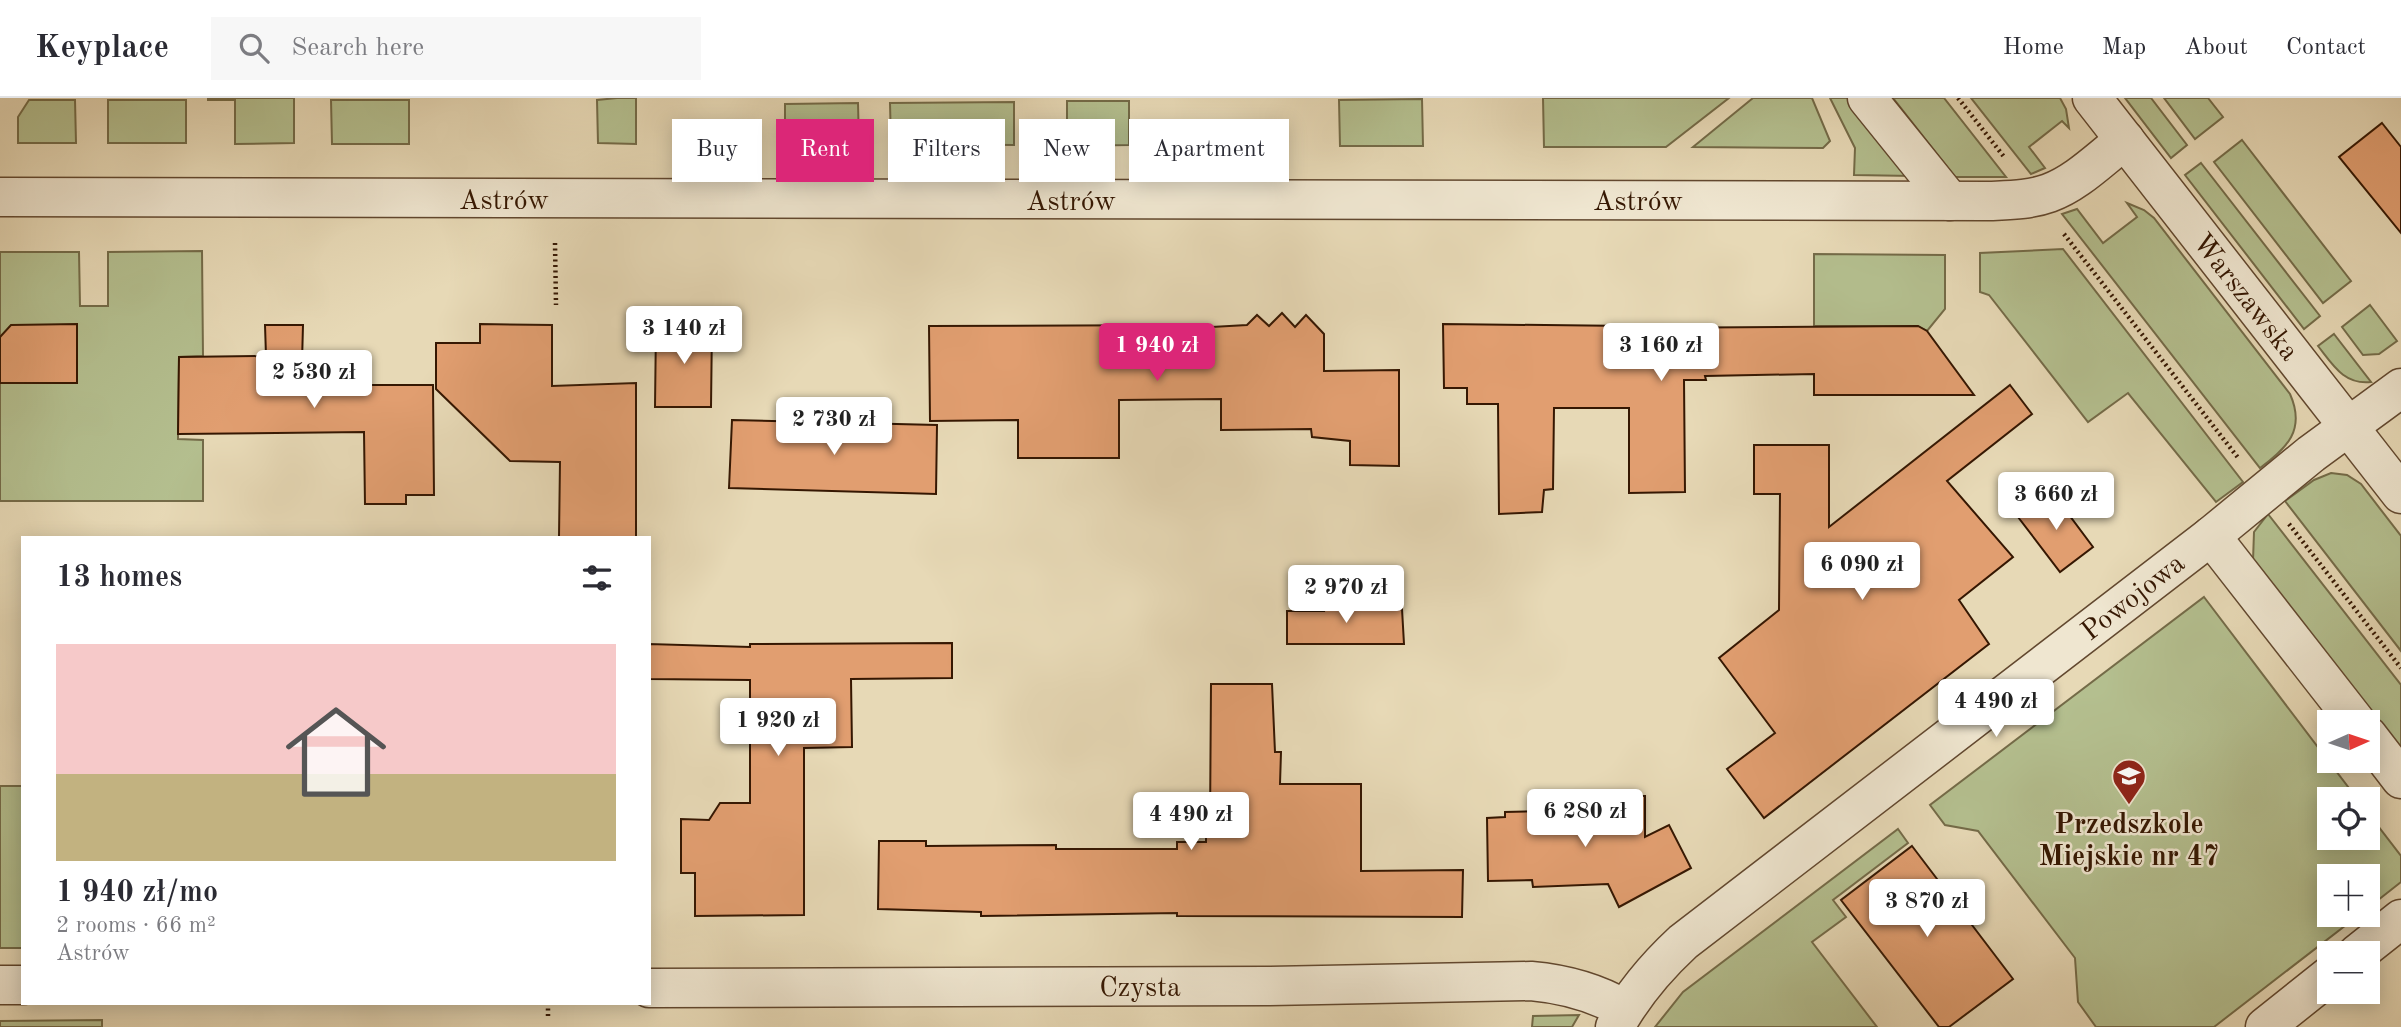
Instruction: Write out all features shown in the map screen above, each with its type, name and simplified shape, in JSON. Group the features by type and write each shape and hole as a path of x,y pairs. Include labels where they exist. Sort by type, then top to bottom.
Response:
{"street":[{"path":"1867,98 1950,201"},
{"name":"Warszawska","path":"2092,98 2401,494"},
{"name":"Astrów","path":"0,197 2006,200 2047,194 2068,184 2125,140"},
{"name":"Powojowa","path":"1620,1018 1656,967 1683,942 2401,388"},
{"path":"2211,536 2347,710"},
{"path":"2380,752 2401,779"},
{"path":"2373,941 2401,919"},
{"name":"Czysta","path":"651,988 1269,986 1531,981 1571,987 1607,999 1620,1018"},
{"path":"0,985 21,985"},
{"path":"2265,1027 2317,986"}],"path":[{"path":"1958,98 2401,668"},
{"path":"555,243 555,305"},
{"path":"548,1005 548,1018"}],"green space":[{"path":"208,98 294,98 294,143 235,144 235,100"},
{"path":"636,98 636,144 598,143 597,100"},
{"path":"1543,98 1729,98 1666,147 1544,147"},
{"path":"1753,98 1812,98 1830,141 1823,148 1693,147"},
{"path":"1830,98 1849,98 1912,176 1854,175 1855,148"},
{"path":"1893,98 1944,98 2006,177 1955,177"},
{"path":"1971,98 2060,98 2066,109 2069,128 2062,121 2029,147 2045,168 2031,174"},
{"path":"2125,98 2151,98 2187,145 2171,158"},
{"path":"2164,98 2208,98 2223,117 2195,139"},
{"path":"1422,99 1423,146 1340,146 1339,100"},
{"path":"29,100 75,100 76,143 18,143 18,117"},
{"path":"108,100 186,100 186,143 108,143"},
{"path":"331,100 409,100 409,144 332,144"},
{"path":"1067,101 1129,101 1129,145 1115,145 1115,119 1067,119"},
{"path":"1014,102 1014,145 1005,145 1005,119 890,119 890,103"},
{"path":"858,103 858,119 785,119 785,104"},
{"path":"2242,140 2351,281 2323,303 2214,162"},
{"path":"2201,163 2320,316 2304,329 2185,175"},
{"path":"2127,203 2144,210 2154,218 2290,394 2296,418 2295,428 2286,445 2260,468 2062,214 2077,209 2103,243 2137,217"},
{"path":"2063,249 2243,482 2216,502 2128,393 2088,422 1989,295 1980,292 1980,253"},
{"path":"202,251 203,356 179,357 178,439 203,440 203,501 0,501 0,252 79,252 80,306 108,306 108,252"},
{"path":"1814,254 1945,255 1945,309 1927,331 1917,326 1814,326"},
{"path":"2370,305 2397,341 2379,354 2363,355 2342,327"},
{"path":"2334,334 2371,382 2346,377 2318,346"},
{"path":"2331,473 2347,475 2361,484 2401,536 2401,651 2285,501 2314,480"},
{"path":"2268,514 2401,685 2401,750 2380,723 2380,710 2370,710 2253,561 2254,532"},
{"name":"Przedszkole Miejskie nr 47","path":"2204,597 2317,746 2317,774 2338,774 2348,787 2317,787 2317,850 2380,850 2380,829 2401,856 2401,882 2380,899 2380,864 2317,864 2317,927 2343,927 2325,941 2317,941 2317,947 2214,1027 2096,1027 2078,1002 2075,958 1978,831 1945,825 1930,805"},
{"path":"0,786 21,786 21,948 0,948"},
{"path":"1898,829 1908,843 1833,900 1846,917 1812,942 1877,1027 1655,1027 1683,992"},
{"path":"1579,1015 1572,1027 1532,1027 1533,1016"},
{"path":"102,1020 102,1027 0,1027 0,1021"}],"building":[{"path":"2382,123 2401,147 2401,233 2339,157"},
{"path":"1282,313 1295,327 1306,315 1324,334 1324,371 1399,370 1399,466 1350,465 1350,441 1312,437 1311,429 1221,430 1221,399 1119,400 1119,458 1018,458 1018,420 930,421 929,326 1194,325 1194,328 1247,325 1257,315 1269,326"},
{"path":"77,324 77,383 0,383 0,337 11,325"},
{"path":"480,324 552,325 552,386 636,383 636,536 559,536 560,462 510,461 436,389 436,343 480,343"},
{"path":"1443,324 1629,328 1918,326 1927,331 1974,395 1814,395 1814,374 1705,376 1706,380 1684,380 1685,492 1629,493 1629,408 1554,408 1553,489 1544,490 1542,512 1499,514 1498,404 1467,404 1467,388 1444,388"},
{"path":"265,325 303,325 302,362 333,361 334,385 433,385 434,495 406,495 406,504 365,504 364,432 178,434 179,357 266,356"},
{"path":"656,325 712,325 711,407 655,407"},
{"path":"2010,385 2032,414 1947,481 2013,557 1959,600 1989,644 1764,818 1727,769 1775,733 1719,658 1779,610 1780,494 1754,494 1754,445 1829,445 1829,527"},
{"path":"732,420 937,425 936,494 729,488"},
{"path":"2052,492 2093,547 2060,572 2018,517"},
{"path":"1376,601 1376,610 1402,609 1404,644 1287,644 1287,611 1324,611 1323,602"},
{"path":"952,643 952,678 851,679 852,747 804,748 804,915 695,916 695,873 681,873 681,819 709,820 720,803 750,803 750,680 651,679 651,644 750,647 750,644"},
{"path":"1211,684 1272,684 1275,752 1281,752 1280,784 1361,784 1361,871 1463,870 1462,917 1177,916 1177,913 981,916 981,912 878,909 879,841 926,841 926,846 1056,845 1056,849 1177,849 1177,842 1206,842 1206,825 1210,825"},
{"path":"1601,796 1645,796 1645,837 1669,825 1691,868 1619,907 1608,884 1533,887 1532,880 1488,881 1487,818 1505,817 1505,812 1601,810"},
{"path":"1912,846 2013,979 1949,1027 1939,1027 1841,900"}],"place":[{"name":"Przedszkole Miejskie nr 47","path":"2129,806"}]}
